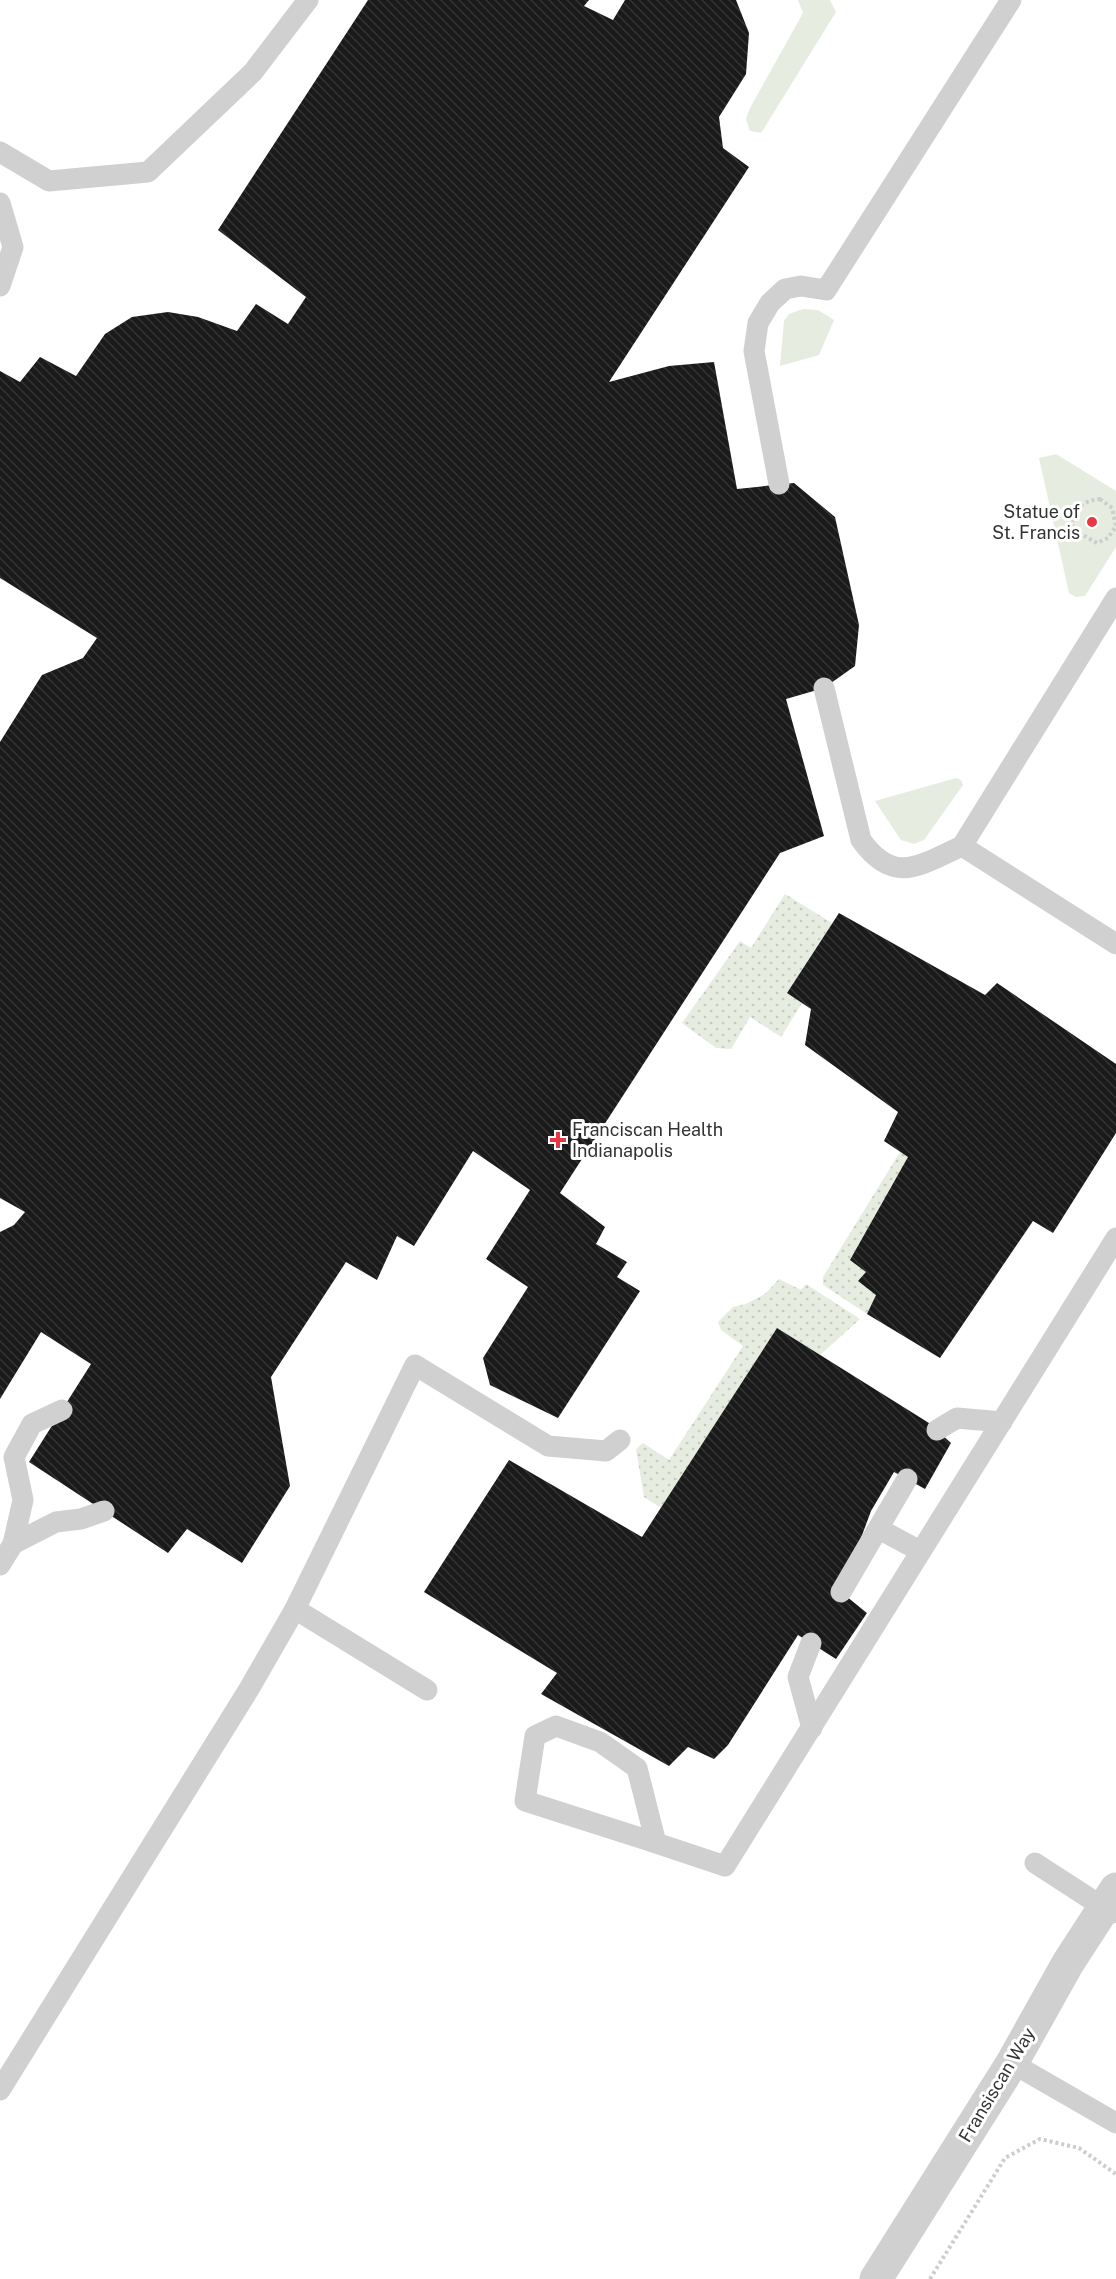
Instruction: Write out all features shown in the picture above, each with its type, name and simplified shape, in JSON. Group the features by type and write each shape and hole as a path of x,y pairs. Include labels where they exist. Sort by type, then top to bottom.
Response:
{"street":[{"name":"Fransiscan Way","path":"876,2279 1012,2063 1068,1963 1112,1904"}],"lane":[{"path":"0,152 49,181 148,172 253,72 308,0"},
{"path":"779,484 754,351 758,323 770,303 785,289 801,286 825,291 1011,0"},
{"path":"0,203 13,247 0,286"},
{"path":"824,688 861,840 873,857 886,866 904,869 923,864 962,846 1116,598"},
{"path":"962,846 1116,944"},
{"path":"656,1844 637,1768 600,1742 556,1726 534,1736 525,1801 656,1844 725,1866 1116,1238"},
{"path":"0,2090 249,1689 295,1609 415,1365 548,1446 606,1452 620,1440"},
{"path":"0,1565 13,1544 23,1500 14,1457 32,1424 62,1410"},
{"path":"937,1430 957,1418 1002,1422"},
{"path":"841,1592 907,1479"},
{"path":"13,1544 56,1522 81,1519 104,1511"},
{"path":"879,1529 920,1551"},
{"path":"295,1609 427,1690"},
{"path":"811,1643 798,1677 812,1728"},
{"path":"1035,1863 1112,1904"},
{"path":"1012,2063 1116,2123"}],"path":[{"path":"1100,499 1112,508 1114,516 1116,526 1108,538 1097,543 1072,529 1072,517 1080,505 1087,500 1100,499"},
{"path":"930,2279 1005,2158 1040,2139 1079,2148 1116,2174"}],"shaded area":[{"path":"798,0 830,0 836,12 761,133 750,131 746,119 750,108 803,13"},
{"path":"803,309 818,310 834,320 819,355 780,366 784,321 789,314"},
{"path":"1056,454 1116,491 1116,547 1085,596 1076,597 1069,593 1039,458"},
{"path":"956,778 961,780 963,785 924,840 914,844 901,840 875,801"},
{"path":"785,894 832,923 787,993 802,1003 781,1037 750,1017 731,1049 716,1048 682,1023 740,941 751,948"},
{"path":"900,1152 911,1158 854,1253 869,1265 876,1295 867,1314 823,1285 823,1277"},
{"path":"779,1279 801,1290 806,1284 860,1319 820,1355 777,1328 661,1508 644,1497 636,1449 643,1443 669,1460 743,1346 721,1330 718,1322 733,1307 746,1304 765,1294"}],"building":[{"name":"Franciscan Health Indianapolis","path":"368,0 589,0 584,6 613,20 625,0 736,0 749,33 746,74 719,117 723,148 749,167 609,382 669,366 714,362 737,489 794,483 835,517 859,625 855,666 824,688 786,699 824,836 780,853 560,1193 605,1227 596,1244 627,1262 617,1277 640,1291 558,1418 490,1385 483,1358 528,1287 486,1259 530,1190 473,1151 414,1246 397,1236 377,1280 346,1262 271,1377 290,1486 242,1563 187,1529 168,1553 29,1462 91,1364 41,1332 0,1399 0,1232 14,1225 25,1212 0,1198 0,742 42,675 83,658 97,638 0,578 0,371 20,382 40,357 76,376 105,334 132,317 168,312 198,317 237,331 256,304 288,324 306,297 218,230"},
{"path":"839,913 985,995 997,983 1116,1064 1116,1133 1053,1233 1033,1221 940,1358 867,1314 876,1295 858,1281 866,1272 850,1260 908,1157 884,1141 898,1112 805,1045 811,1009 787,993"},
{"path":"777,1328 929,1423 951,1443 925,1489 894,1472 871,1511 841,1592 867,1613 836,1659 798,1635 728,1745 714,1759 688,1747 669,1766 541,1694 557,1673 424,1592 509,1460 642,1537"}],"place":[{"name":"Statue of St. Francis","path":"1092,522"},
{"name":"Franciscan Health Indianapolis","path":"558,1140"}]}
